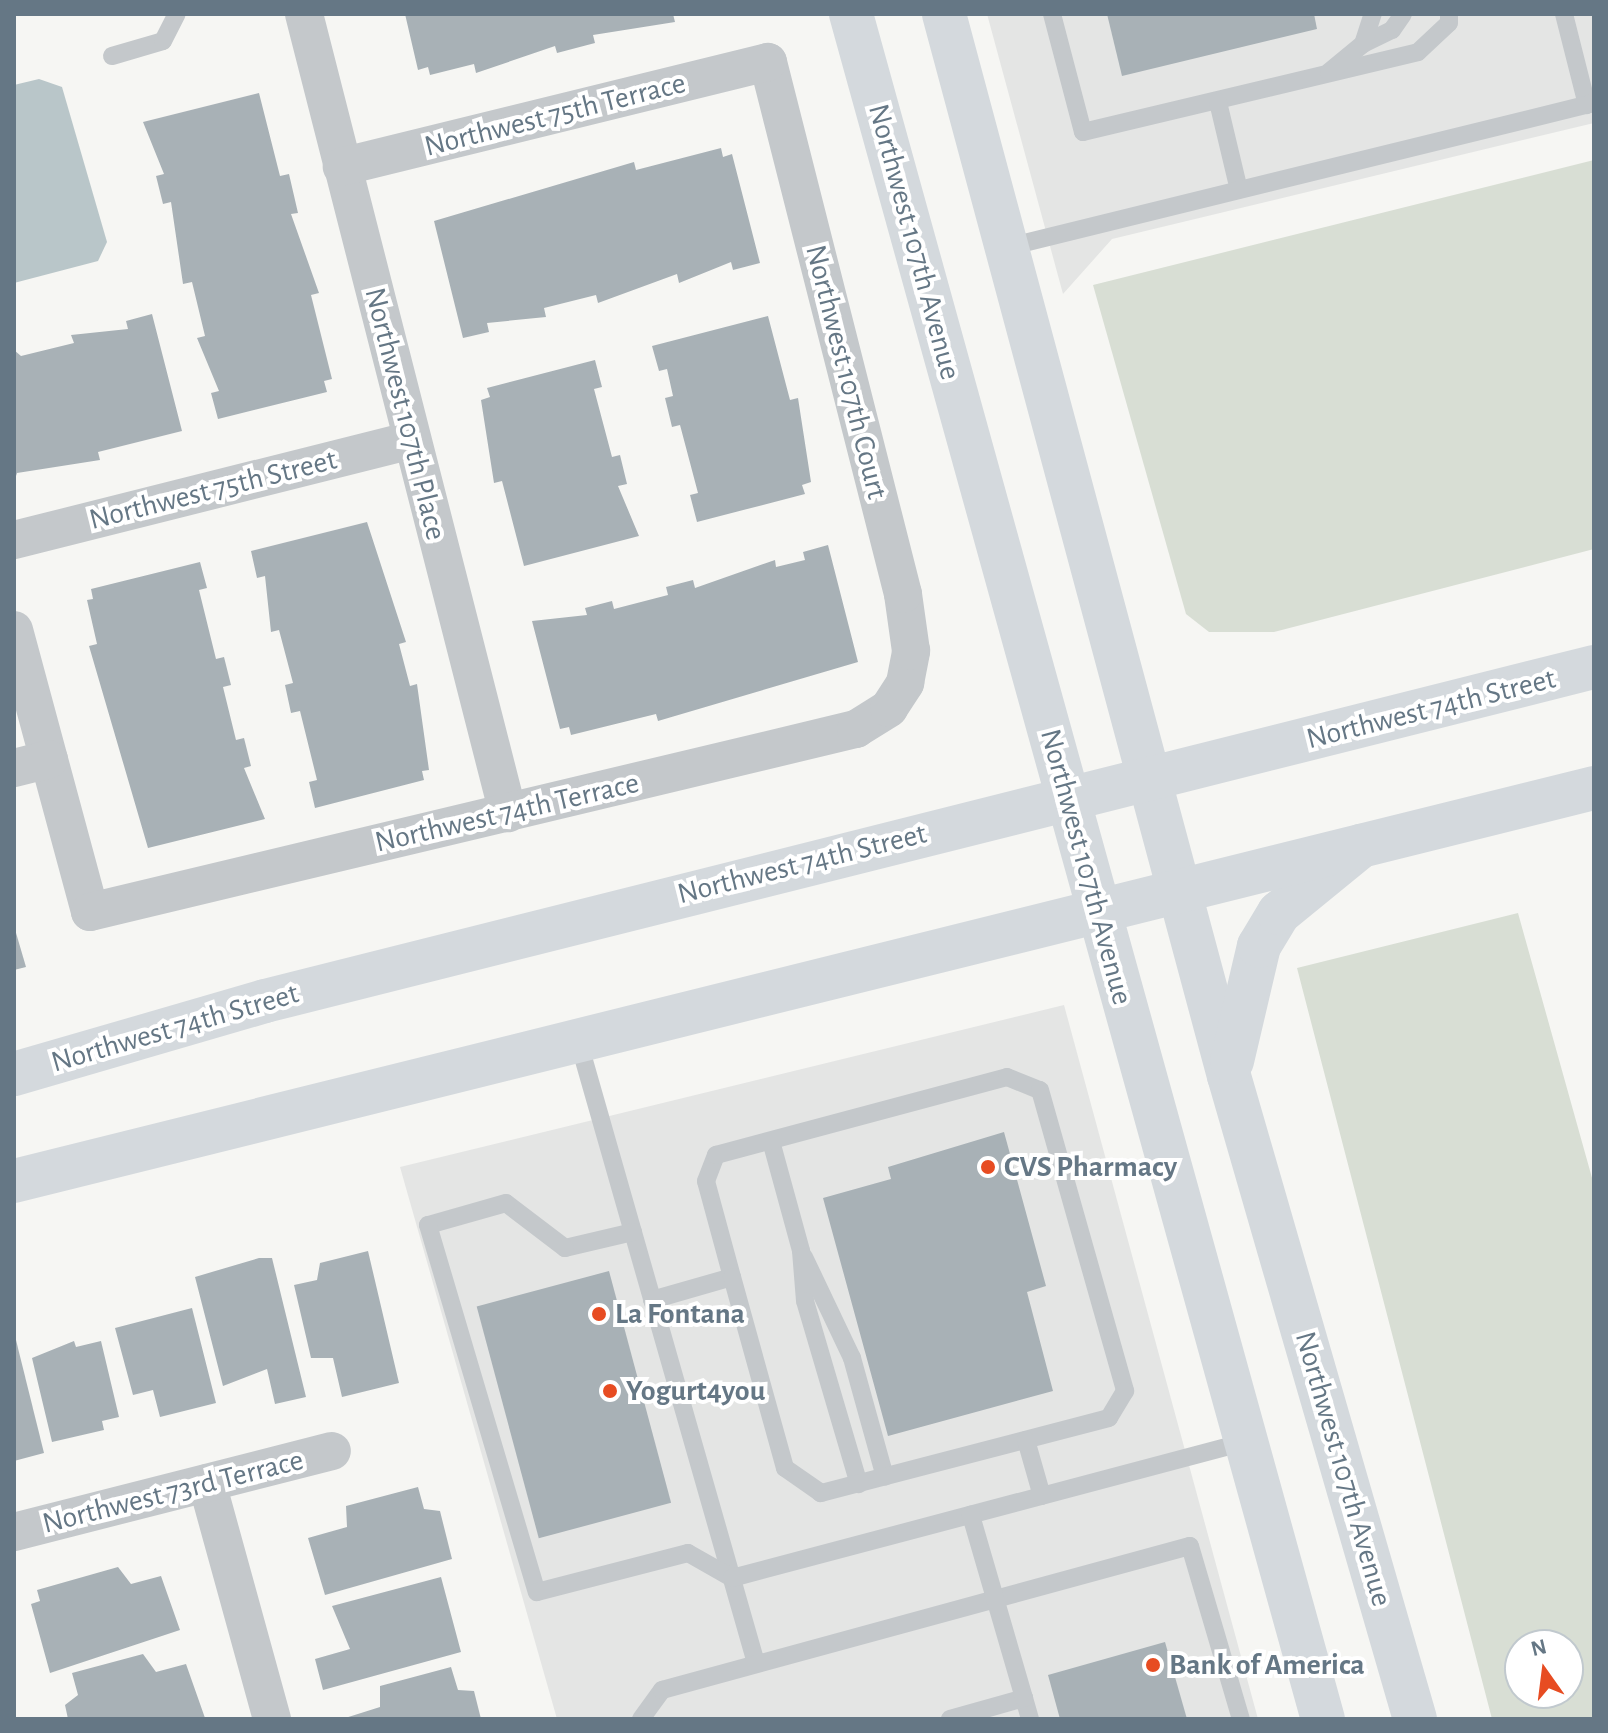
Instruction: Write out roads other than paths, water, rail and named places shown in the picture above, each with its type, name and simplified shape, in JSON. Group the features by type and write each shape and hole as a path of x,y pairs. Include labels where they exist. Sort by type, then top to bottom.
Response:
{"main road":[{"name":"Northwest 107th Avenue","path":"851,14 1323,1719"},
{"name":"Northwest 107th Avenue","path":"944,14 1229,1076 1415,1719"},
{"name":"Northwest 74th Street","path":"14,1074 265,1001 1594,667"},
{"path":"14,1181 579,1043 1594,788"},
{"path":"1229,1076 1259,946 1279,913 1361,846"}],"street":[{"name":"Northwest 107th Place","path":"304,14 508,813"},
{"name":"Northwest 75th Terrace","path":"342,167 768,62"},
{"name":"Northwest 107th Court","path":"768,62 903,594 911,651 905,683"},
{"name":"Northwest 75th Street","path":"14,540 412,440"},
{"path":"14,630 32,764"},
{"name":"Northwest 74th Terrace","path":"32,764 90,912 856,729 889,708 905,683"},
{"name":"Northwest 73rd Terrace","path":"14,1532 332,1451"},
{"path":"207,1483 272,1719"}],"lane":[{"path":"112,56 163,41 177,14"},
{"path":"1052,14 1083,132 1418,52 1449,23 1449,14"},
{"path":"1363,44 1373,14"},
{"path":"1324,76 1363,44 1392,30 1403,14"},
{"path":"1008,247 1590,104 1564,14"},
{"path":"1218,102 1239,190"},
{"path":"579,1043 756,1663"},
{"path":"1007,1077 1040,1090 1125,1391 1109,1418 821,1493 785,1468 732,1277 706,1181 716,1155 1007,1077"},
{"path":"771,1141 801,1251 852,1358 885,1477"},
{"path":"633,1232 565,1248 506,1203 428,1225 537,1592 688,1553 732,1578 1245,1442"},
{"path":"801,1251 805,1301 859,1484"},
{"path":"652,1300 732,1277"},
{"path":"1026,1440 1042,1496"},
{"path":"971,1515 1030,1719"},
{"path":"641,1719 662,1690 1190,1546 1241,1719"},
{"path":"950,1719 1024,1698"}],"place":[{"name":"CVS Pharmacy","path":"988,1167"},
{"name":"La Fontana","path":"599,1314"},
{"name":"Yogurt4you","path":"610,1391"},
{"name":"Bank of America","path":"1153,1665"}]}
